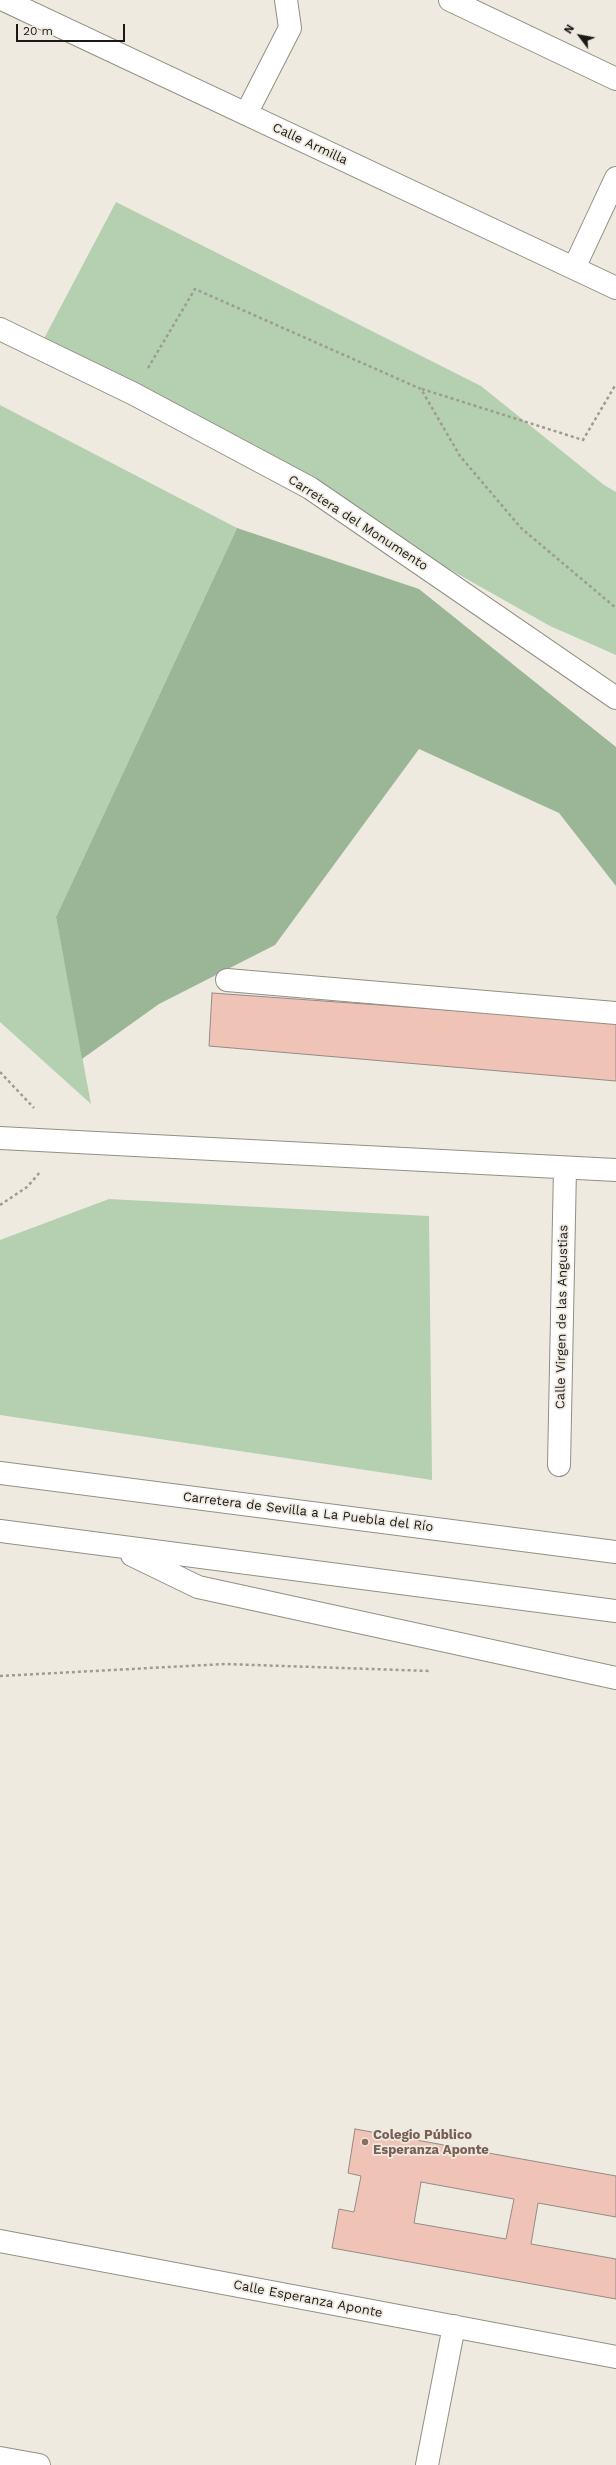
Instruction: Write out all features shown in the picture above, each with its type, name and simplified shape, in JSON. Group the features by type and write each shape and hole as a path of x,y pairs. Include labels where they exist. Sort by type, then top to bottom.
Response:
{"main road":[{"name":"Calle Armilla","path":"4,0 616,288"},
{"path":"246,114 290,28 286,0"},
{"path":"450,0 616,78"},
{"path":"574,268 616,178"},
{"name":"Carretera del Monumento","path":"0,329 134,394 310,488 616,698"},
{"path":"227,980 616,1013"},
{"path":"0,1138 616,1170"},
{"name":"Calle Virgen de las Angustias","path":"559,1465 565,1168"},
{"name":"Carretera de Sevilla a La Puebla del Río","path":"0,1472 616,1552"},
{"path":"0,1531 616,1611"},
{"path":"117,1547 198,1587 616,1678"},
{"name":"Calle Esperanza Aponte","path":"0,2241 616,2357"},
{"path":"427,2465 454,2326"},
{"path":"0,2458 39,2465"}],"path":[{"path":"134,394 195,289 421,389 583,440 616,384"},
{"path":"421,389 460,456 521,528 616,608"},
{"path":"0,1676 225,1664 432,1670"}],"green space":[{"path":"116,202 481,386 604,485 616,492 616,655 550,626 339,507 39,348"},
{"path":"0,405 237,528 56,917 91,1104 0,1022"},
{"path":"237,528 419,589 616,747 616,886 559,813 419,749 275,945 159,1004 82,1059 56,917"},
{"path":"109,1199 429,1216 432,1480 0,1415 0,1240"}],"building":[{"path":"212,993 616,1022 616,1081 209,1046"},
{"path":"355,2129 616,2176 616,2217 538,2203 531,2244 616,2259 616,2299 332,2248 339,2209 354,2212 361,2176 348,2173","holes":["421,2182 514,2199 506,2239 414,2223"]}],"place":[{"name":"Colegio Público Esperanza Aponte","path":"365,2142"}]}
